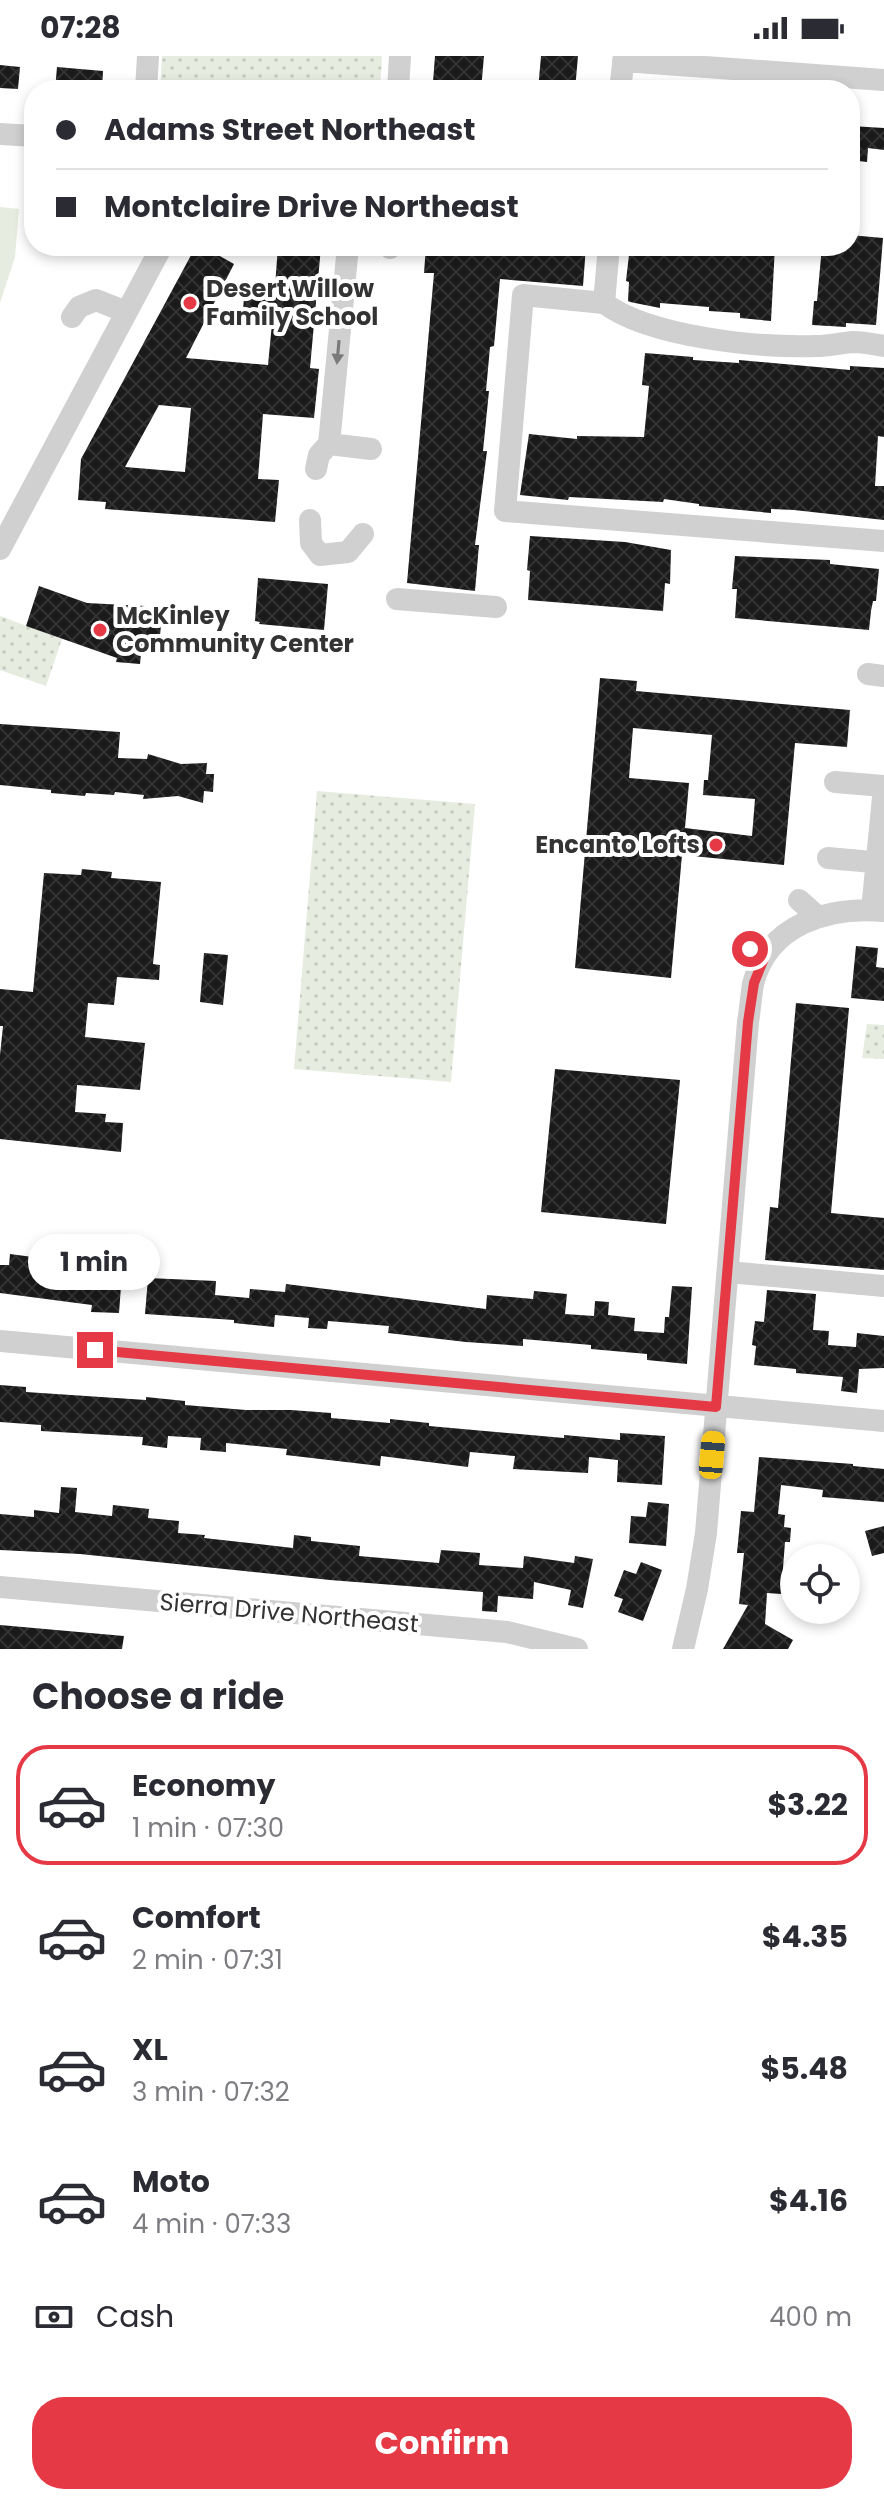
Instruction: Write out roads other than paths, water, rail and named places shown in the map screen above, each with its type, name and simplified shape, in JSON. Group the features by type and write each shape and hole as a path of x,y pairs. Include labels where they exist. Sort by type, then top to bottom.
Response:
{"street":[{"path":"147,80 148,56"},
{"path":"399,80 400,56"},
{"path":"621,80 624,58 737,63 884,80"},
{"path":"0,134 24,135"},
{"path":"0,549 157,256"},
{"path":"316,469 319,455 329,444 347,256"},
{"path":"604,303 608,256"},
{"path":"884,346 855,342 780,345 680,335 633,319 604,303 523,295 505,511 884,541"},
{"path":"72,317 79,307 96,300 126,312"},
{"path":"329,444 371,449"},
{"path":"310,520 311,543 320,555 348,552 363,534"},
{"path":"397,599 496,607"},
{"path":"683,1649 706,1533 728,1272 742,1015 765,956 777,939 795,925 844,910 878,910 884,787 835,782"},
{"path":"828,858 880,863"},
{"path":"799,900 818,917"},
{"path":"744,947 765,956"},
{"path":"728,1272 884,1286"},
{"path":"0,1341 884,1421"},
{"name":"Sierra Drive Northeast","path":"0,1587 507,1632 577,1649"}],"place":[{"name":"Desert Willow Family School","path":"190,303"},
{"name":"McKinley Community Center","path":"100,630"},
{"name":"Encanto Lofts","path":"716,845"}]}
